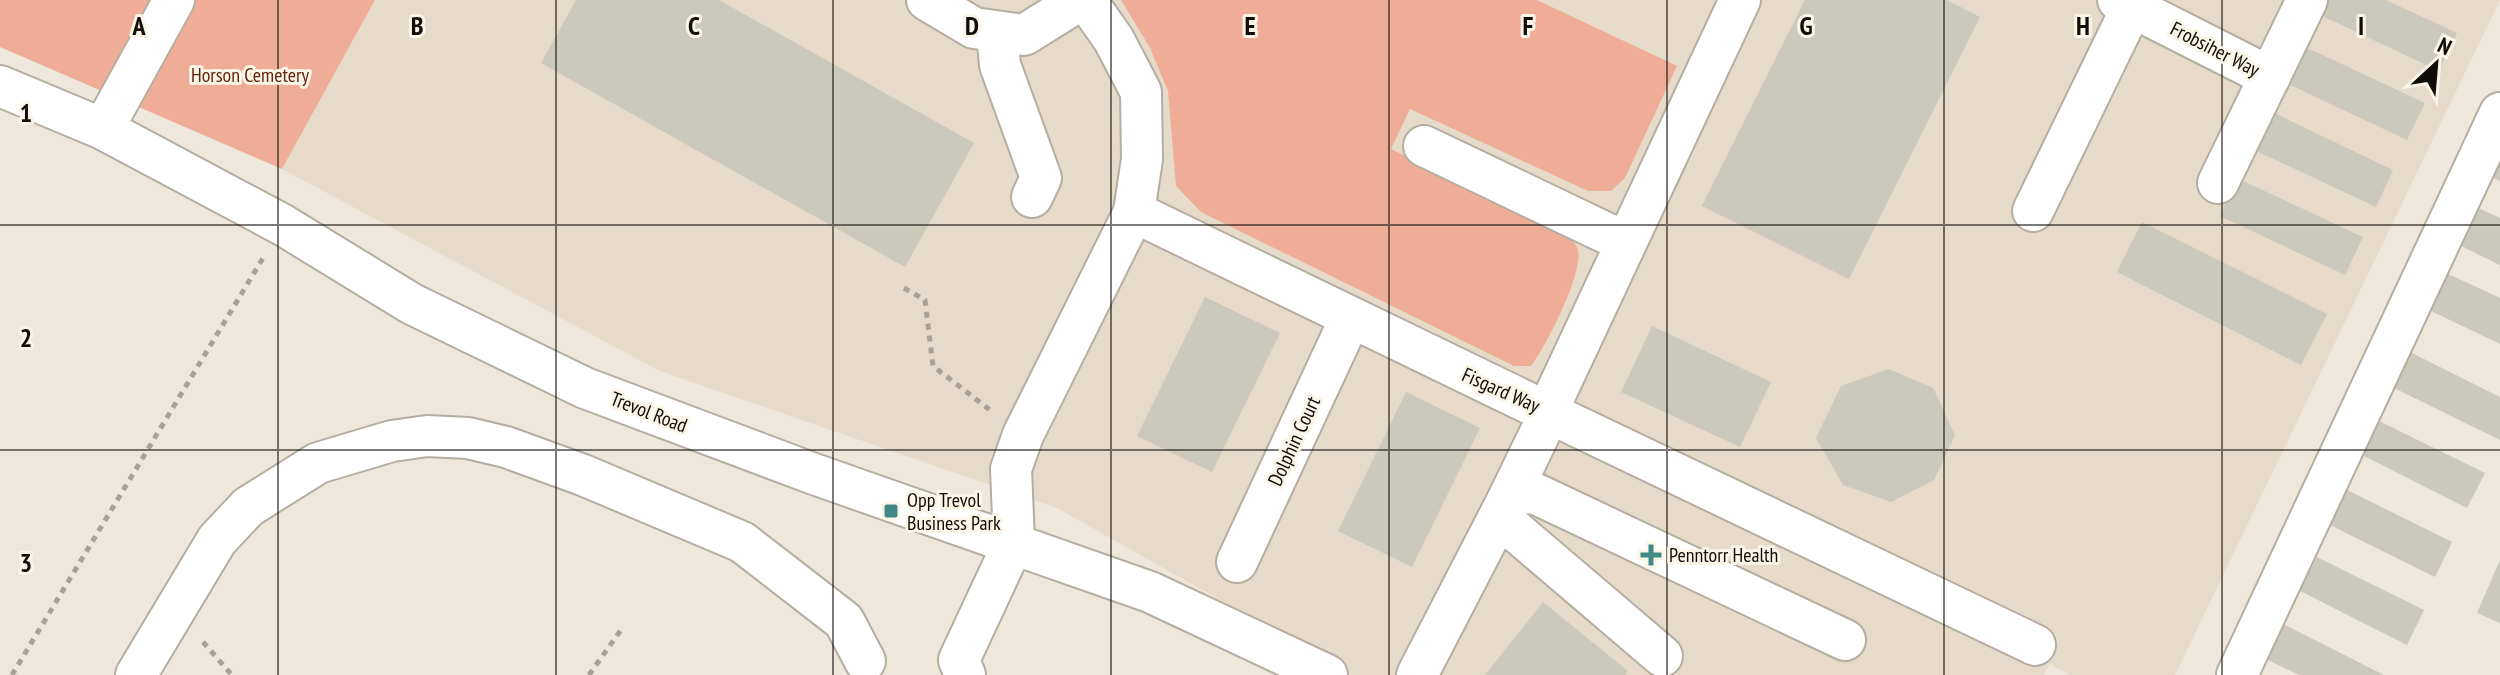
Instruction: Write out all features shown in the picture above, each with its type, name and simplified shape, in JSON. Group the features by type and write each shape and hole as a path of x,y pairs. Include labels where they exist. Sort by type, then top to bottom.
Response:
{"street":[{"path":"103,129 174,0"},
{"path":"927,0 974,28 1024,35 1083,0 1114,40 1141,92 1142,159 1134,212 1023,435 1011,469 1014,542 959,660 965,675"},
{"name":"Fisgard Way","path":"1134,212 1350,319 1543,423 1740,0"},
{"path":"2218,183 2307,0"},
{"path":"2033,211 2125,4"},
{"name":"Frobsiher Way","path":"2125,4 2270,77"},
{"path":"997,32 1000,65 1041,178 1032,197"},
{"name":"Trevol Road","path":"0,86 103,129 283,225 412,304 585,388 814,474 1150,592 1327,675"},
{"path":"2237,675 2500,113"},
{"path":"1424,146 1625,242"},
{"name":"Dolphin Court","path":"1237,562 1350,319"},
{"path":"1417,675 1503,509 1543,423 2035,645"},
{"path":"136,675 217,540 248,507 318,463 392,441 427,436 468,438 506,447 596,480 742,542 844,621 865,661"},
{"path":"1503,509 1520,494 1534,493 1845,640"},
{"path":"1503,509 1662,656"}],"path":[{"path":"12,675 283,225"},
{"path":"904,288 925,300 933,366 1023,435"},
{"path":"589,675 623,627"}],"shaded area":[{"path":"375,0 2500,0 2175,675 2070,675 2050,664 2044,675 1353,675 1057,508 660,371 282,169"}],"green space":[{"name":"Horson Cemetery","path":"0,0 375,0 282,169 0,47"},
{"path":"1121,0 1537,0 1677,66 1625,178 1611,191 1588,191 1410,109 1391,149 1567,234 1578,249 1570,291 1546,343 1531,366 1514,366 1201,212 1176,186 1168,91 1150,48"}],"building":[{"path":"576,0 719,0 974,143 905,267 541,63"},
{"path":"1805,0 1947,0 1980,17 1849,279 1702,206"},
{"path":"2319,0 2386,0 2457,33 2439,71 2314,12"},
{"path":"2299,44 2425,103 2407,140 2282,81"},
{"path":"2268,110 2393,170 2376,207 2250,148"},
{"path":"2500,152 2500,181 2489,176"},
{"path":"2237,178 2363,237 2345,275 2220,216"},
{"path":"2476,207 2500,218 2500,265 2459,245"},
{"path":"2142,222 2327,314 2301,365 2117,272"},
{"path":"2446,273 2500,298 2500,344 2429,310"},
{"path":"1205,297 1280,333 1212,472 1137,436"},
{"path":"1652,326 1771,382 1740,447 1621,392"},
{"path":"2410,352 2500,397 2500,440 2392,387"},
{"path":"1889,369 1933,388 1955,435 1934,480 1891,502 1843,485 1816,438 1841,386"},
{"path":"1406,392 1480,428 1412,567 1338,531"},
{"path":"2377,420 2485,473 2467,508 2360,454"},
{"path":"2345,489 2452,542 2435,577 2328,524"},
{"path":"2317,557 2424,610 2407,645 2300,591"},
{"path":"2500,560 2500,623 2477,613"},
{"path":"1543,602 1628,671 1625,675 1485,675"},
{"path":"2283,624 2384,675 2299,675 2266,659"}],"place":[{"name":"Opp Trevol Business Park","path":"891,511"},
{"name":"Penntorr Health","path":"1651,555"}]}
